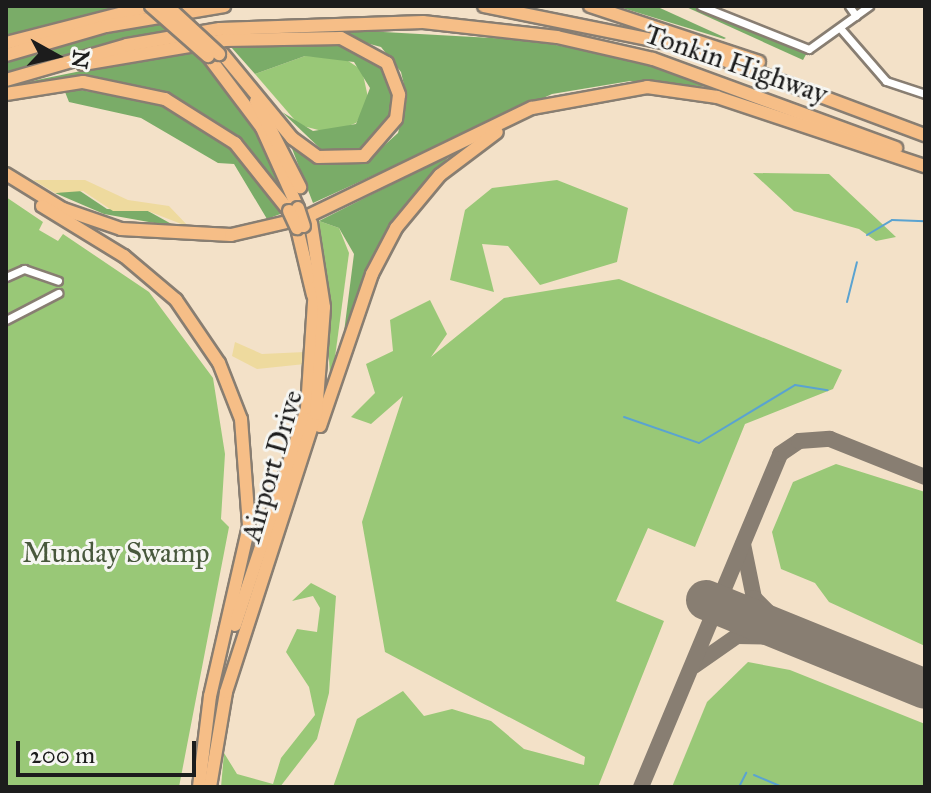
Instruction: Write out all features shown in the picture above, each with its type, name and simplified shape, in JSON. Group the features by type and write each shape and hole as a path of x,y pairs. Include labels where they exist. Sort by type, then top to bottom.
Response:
{"highway":[{"path":"6,43 150,6 216,54 292,138 318,157 364,156 396,119 399,95 387,63 357,42 322,36 188,45 6,82"},
{"name":"Airport Drive","path":"167,6 205,39 269,121 304,226 323,296 323,371 288,507 226,692 210,787"},
{"path":"6,55 106,26 224,6"},
{"name":"Tonkin Highway","path":"484,6 634,32 812,89 925,135"},
{"path":"527,6 634,32"},
{"path":"590,6 705,40 812,89"},
{"name":"Tonkin Highway","path":"6,82 114,48 220,29 364,20 481,27 653,59 925,159"},
{"path":"6,94 83,82 165,99 235,143 298,208"},
{"path":"6,174 101,223 216,236 304,218 449,148 571,95 628,87 699,93 925,166"},
{"path":"288,507 372,274 403,217 466,152 571,95"},
{"path":"6,182 158,283 199,330 234,398 249,460 249,526 199,787"},
{"path":"202,759 225,658 307,408 316,322 304,226"}],"street":[{"path":"701,6 809,49 819,45 869,6"},
{"path":"849,6 856,16"},
{"path":"840,28 886,81 925,94"},
{"path":"6,277 24,269 58,281"},
{"path":"6,320 58,293"}],"green space":[{"path":"6,6 126,6 6,37"},
{"path":"616,6 660,8 726,38 724,39"},
{"path":"684,6 701,6 809,49 803,60"},
{"path":"162,20 175,31 6,73 6,60"},
{"path":"311,28 530,40 638,61 726,88 630,81 552,94 313,203 291,146 325,164 367,161 398,133 407,98 401,72 381,47"},
{"path":"305,41 347,44 371,54 391,76 396,110 365,150 327,155 282,112 313,131 356,124 370,88 354,62 305,56 255,74 231,47"},
{"path":"194,48 263,138 286,193 239,140 176,99 102,80 27,82"},
{"path":"305,56 342,57 362,70 369,102 356,123 330,133 299,125 255,74"},
{"path":"63,87 166,105 210,129 245,159 283,213 267,219 234,164 218,163 141,118 69,102"},
{"path":"450,155 419,191 344,332 354,254 339,228 319,221"},
{"path":"753,173 829,174 896,237 876,241 859,229 794,211"},
{"path":"557,180 628,208 617,262 540,285 508,246 482,244 494,292 450,280 465,210 492,188"},
{"path":"77,189 107,209 148,211 177,227 104,214 55,193"},
{"name":"Munday Swamp","path":"6,197 43,222 39,230 58,241 63,234 149,292 213,378 225,454 221,519 229,527 179,787 6,787"},
{"path":"319,221 339,228 349,253 331,387"},
{"path":"619,279 842,370 833,389 745,424 695,547 648,528 616,601 664,621 598,787 333,787 357,719 403,691 424,716 452,709 491,721 524,749 584,765 585,757 385,652 362,522 403,396 371,424 351,417 375,393 366,364 393,351 390,320 430,300 447,334 431,357 504,298"},
{"path":"836,464 925,492 925,646 829,602 815,583 781,569 772,532 793,482"},
{"path":"311,583 336,596 329,693 317,739 280,787 221,787 224,753 237,774 273,784 281,758 315,715 309,687 286,652 297,629 317,632 320,608 313,596 292,601"},
{"path":"748,662 790,670 925,724 925,787 672,787 707,702"}],"sand":[{"path":"33,180 85,180 128,200 169,206 189,227 148,211 113,211 83,191 55,193"},
{"path":"235,342 262,354 305,352 305,364 257,369 232,356"}],"waterway":[{"path":"867,235 892,220 925,221"},
{"path":"847,302 857,262"},
{"path":"624,417 699,443 795,385 828,390"},
{"path":"739,787 746,773"},
{"path":"754,775 782,787"}],"taxiway":[{"path":"641,787 780,454 799,441 830,439 925,477"},
{"path":"743,544 754,598 788,632"},
{"path":"694,666 737,636 797,637"}],"runway":[{"path":"706,600 925,689"}]}
